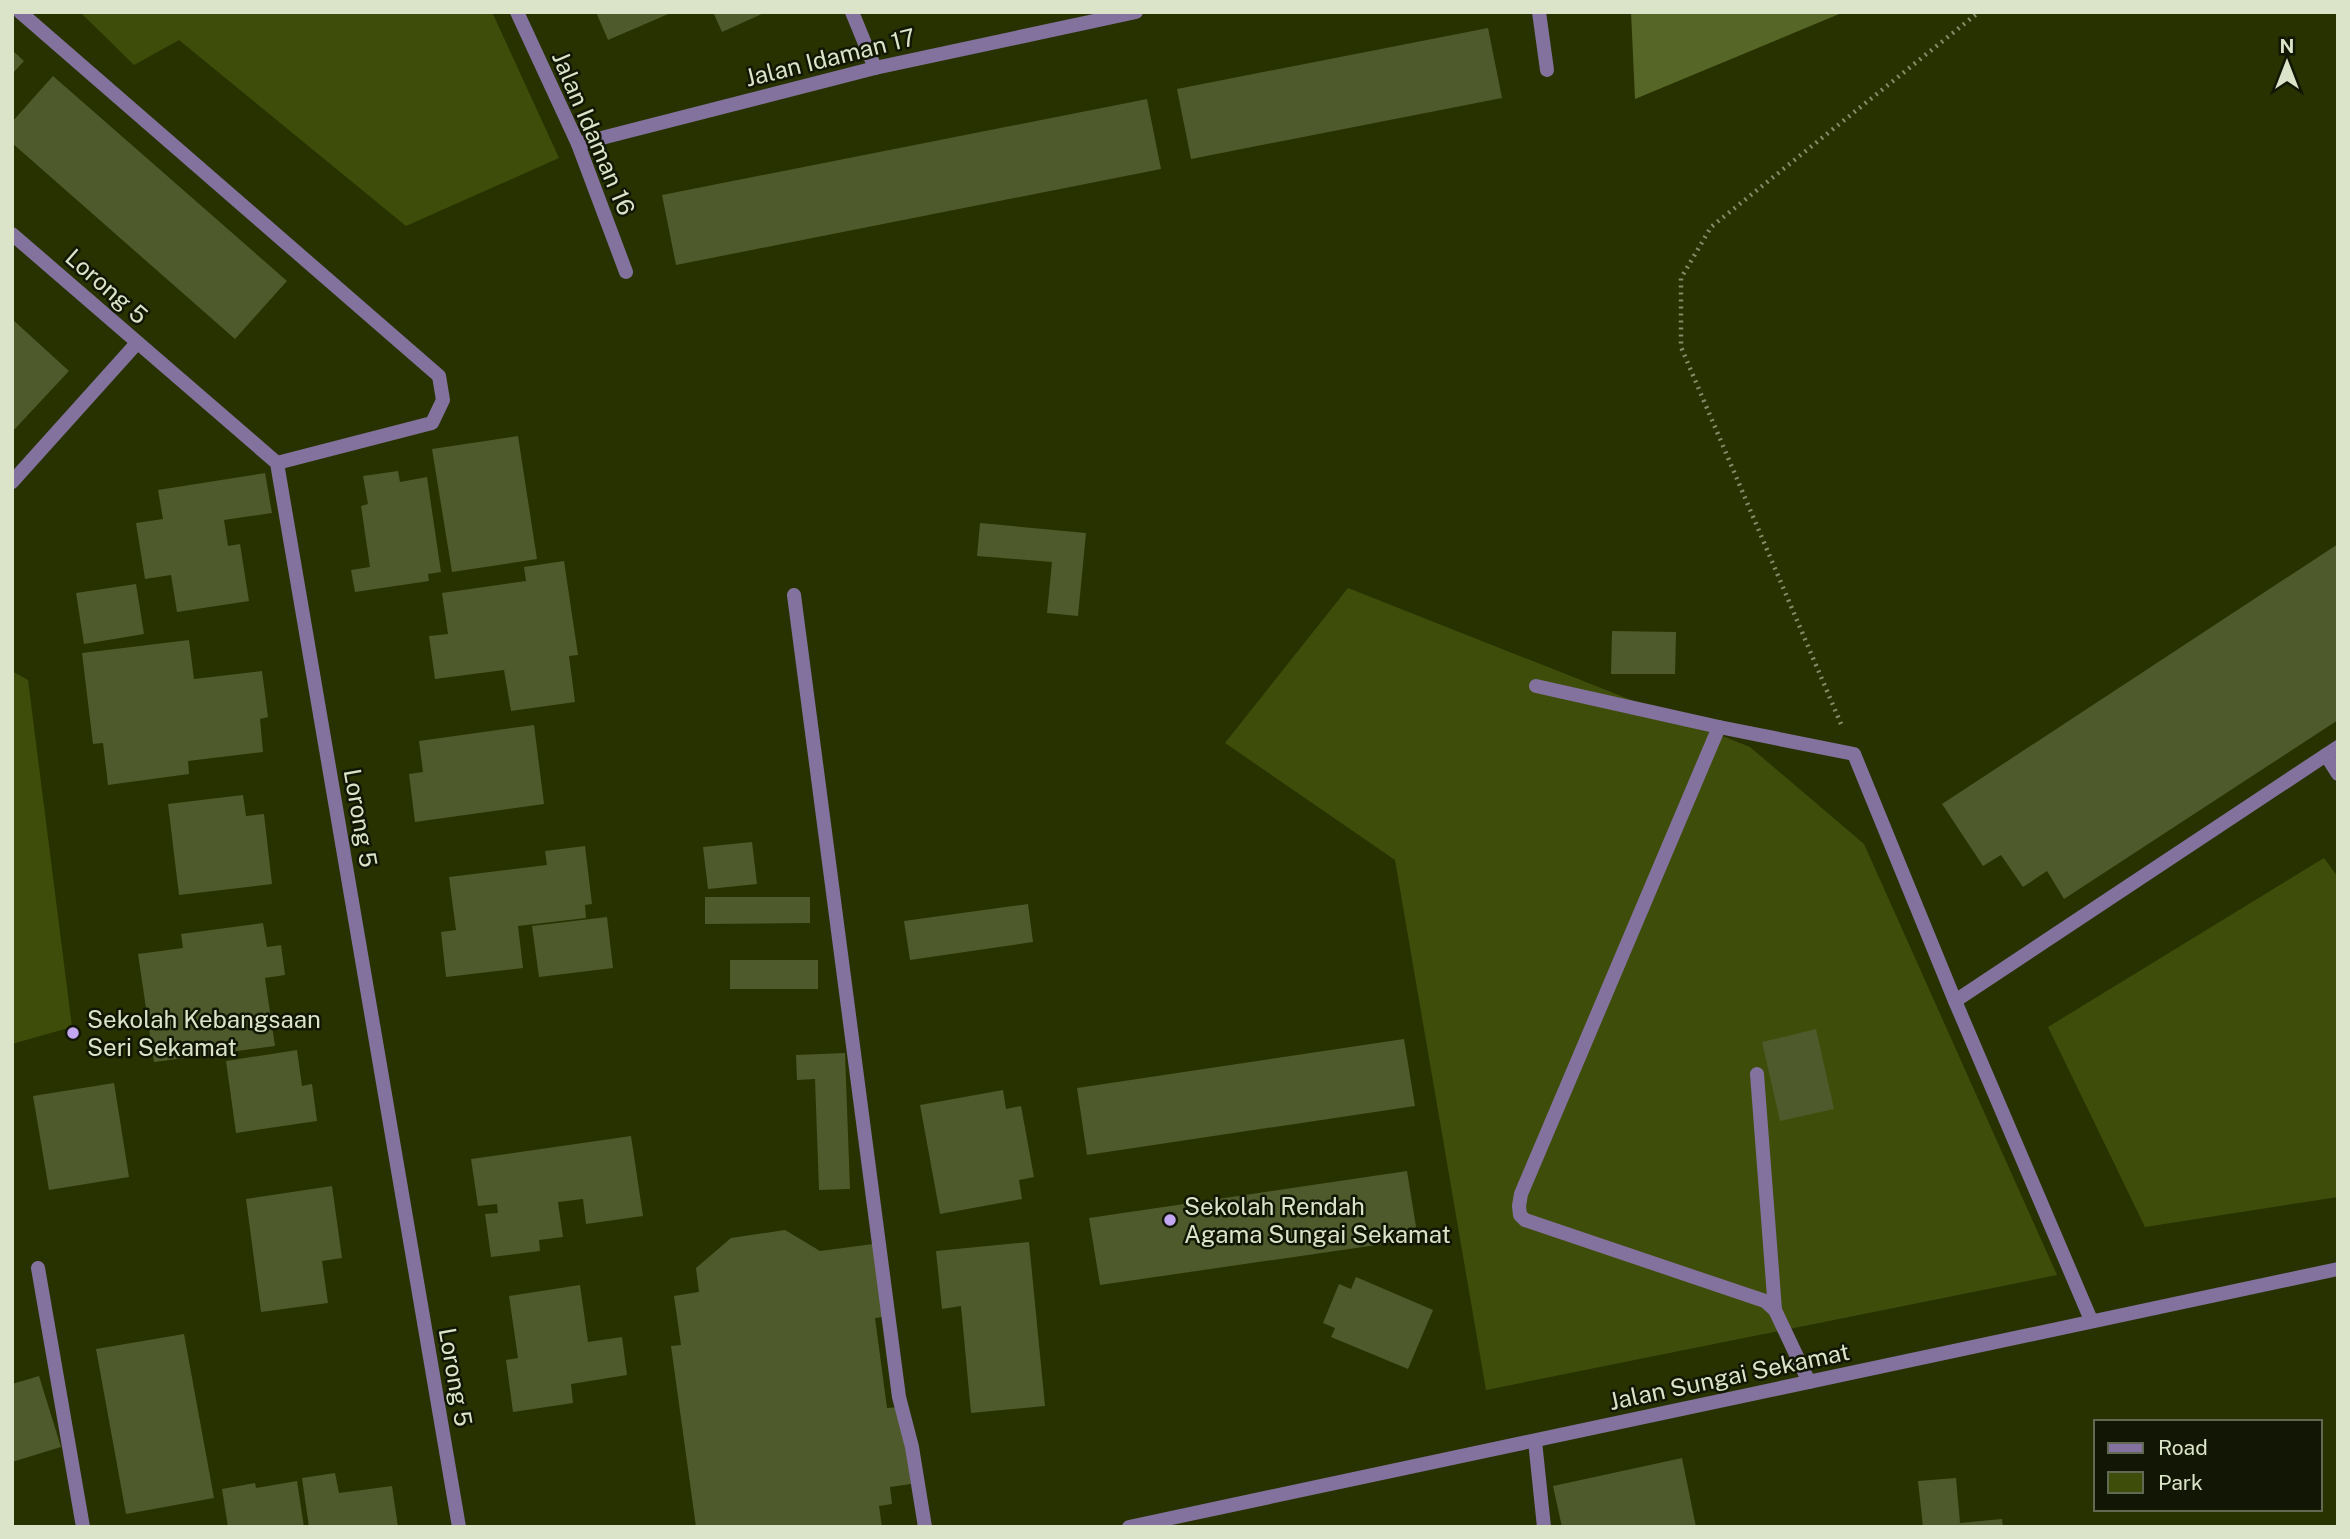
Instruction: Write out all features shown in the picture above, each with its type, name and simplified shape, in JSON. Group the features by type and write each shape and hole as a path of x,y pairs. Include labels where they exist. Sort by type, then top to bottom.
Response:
{"street":[{"path":"20,12 439,376 443,400 432,423 277,463"},
{"name":"Jalan Idaman 16","path":"517,12 578,144 626,272"},
{"path":"852,12 875,68"},
{"name":"Jalan Idaman 17","path":"578,144 875,68 1136,12"},
{"path":"1539,12 1547,70"},
{"name":"Lorong 5","path":"12,234 277,463 459,1527"},
{"path":"12,482 137,343"},
{"path":"794,595 899,1397 912,1447 925,1527"},
{"path":"1536,686 1854,754 1955,1001 2091,1320"},
{"path":"1719,727 1519,1206 1520,1215 1525,1220 1756,1297 1775,1310"},
{"path":"1955,1001 2332,751 2338,774"},
{"path":"1756,1074 1775,1310 1810,1382"},
{"path":"38,1268 83,1527"},
{"name":"Jalan Sungai Sekamat","path":"1129,1527 2338,1269"},
{"path":"1535,1441 1544,1527"}],"path":[{"path":"1854,754 1681,347 1681,278 1711,228 1979,12"}],"green space":[{"path":"80,12 492,12 559,158 406,226 179,40 134,65"},
{"path":"1631,12 1844,12 1635,99"},
{"path":"1348,588 1750,747 1864,844 2057,1275 1486,1390 1395,860 1225,743"},
{"path":"12,671 28,680 72,1027 12,1044"},
{"path":"2324,858 2338,877 2338,1197 2145,1227 2048,1027"}],"building":[{"path":"596,12 673,12 608,40"},
{"path":"713,12 766,12 722,32"},
{"path":"1488,28 1502,98 1191,159 1177,89"},
{"path":"12,50 24,61 12,74"},
{"path":"53,76 287,281 235,339 12,143 12,122"},
{"path":"1147,99 1161,169 676,265 662,195"},
{"path":"12,319 69,371 12,432"},
{"path":"518,436 537,559 452,572 432,449"},
{"path":"398,471 400,482 427,477 441,572 428,574 429,581 355,592 351,570 370,567 361,506 368,504 363,476"},
{"path":"265,473 272,513 224,520 228,546 240,544 249,601 177,612 171,575 145,579 136,523 163,519 158,490"},
{"path":"980,523 1086,533 1078,616 1047,613 1052,562 977,556"},
{"path":"2338,544 2338,720 2064,899 2047,871 2023,887 2001,855 1983,866 1942,804"},
{"path":"564,561 578,655 569,656 575,702 511,711 504,670 435,679 429,636 448,634 442,593 526,581 524,567"},
{"path":"136,584 144,634 84,644 76,593"},
{"path":"1612,631 1676,632 1675,674 1611,674"},
{"path":"189,640 194,679 262,671 268,717 260,719 263,752 188,761 189,774 108,785 103,743 93,744 82,653"},
{"path":"534,725 544,804 415,822 409,774 423,772 419,741"},
{"path":"243,795 246,816 264,814 272,884 179,895 168,804"},
{"path":"752,842 757,884 708,889 703,847"},
{"path":"585,846 592,904 585,905 586,918 518,926 523,968 446,977 441,932 456,930 449,877 547,865 545,851"},
{"path":"705,897 810,897 810,923 705,924"},
{"path":"1028,904 1033,942 910,960 904,921"},
{"path":"607,917 613,968 539,977 532,926"},
{"path":"263,923 267,947 281,945 285,975 265,978 275,1046 154,1062 138,954 183,948 181,934"},
{"path":"730,960 818,960 818,989 730,989"},
{"path":"1816,1029 1834,1109 1780,1121 1762,1042"},
{"path":"1404,1039 1415,1106 1087,1155 1077,1088"},
{"path":"297,1050 302,1086 312,1084 317,1121 236,1133 226,1061"},
{"path":"845,1053 850,1189 819,1190 815,1079 797,1080 796,1055"},
{"path":"114,1083 129,1177 49,1190 33,1096"},
{"path":"1003,1090 1006,1109 1021,1106 1034,1177 1019,1180 1022,1199 940,1214 920,1105"},
{"path":"631,1136 643,1216 586,1224 583,1199 558,1202 563,1237 539,1240 540,1251 491,1257 485,1214 498,1213 497,1204 478,1206 471,1159"},
{"path":"1407,1171 1418,1239 1100,1285 1089,1218"},
{"path":"332,1186 342,1258 322,1261 328,1303 261,1312 246,1199"},
{"path":"785,1230 820,1251 873,1244 883,1317 875,1318 887,1408 901,1407 911,1484 890,1487 892,1504 879,1506 882,1527 696,1527 671,1346 681,1345 674,1296 699,1292 696,1268 731,1238"},
{"path":"1029,1242 1045,1406 971,1413 961,1306 942,1309 936,1251"},
{"path":"1356,1277 1433,1310 1408,1369 1331,1337 1335,1328 1323,1323 1339,1284 1351,1289"},
{"path":"580,1285 588,1342 622,1337 627,1375 571,1384 573,1403 513,1412 506,1360 518,1358 509,1296"},
{"path":"184,1334 214,1498 126,1514 96,1349"},
{"path":"39,1376 61,1447 12,1462 12,1384"},
{"path":"1682,1458 1696,1527 1562,1527 1553,1486"},
{"path":"335,1473 339,1493 392,1486 398,1527 309,1527 302,1478"},
{"path":"1956,1478 1960,1523 2002,1519 2003,1527 1923,1527 1918,1481"},
{"path":"297,1481 304,1527 228,1527 222,1489 255,1483 256,1488"}],"place":[{"name":"Sekolah Kebangsaan Seri Sekamat","path":"73,1033"},
{"name":"Sekolah Rendah Agama Sungai Sekamat","path":"1170,1220"}]}
